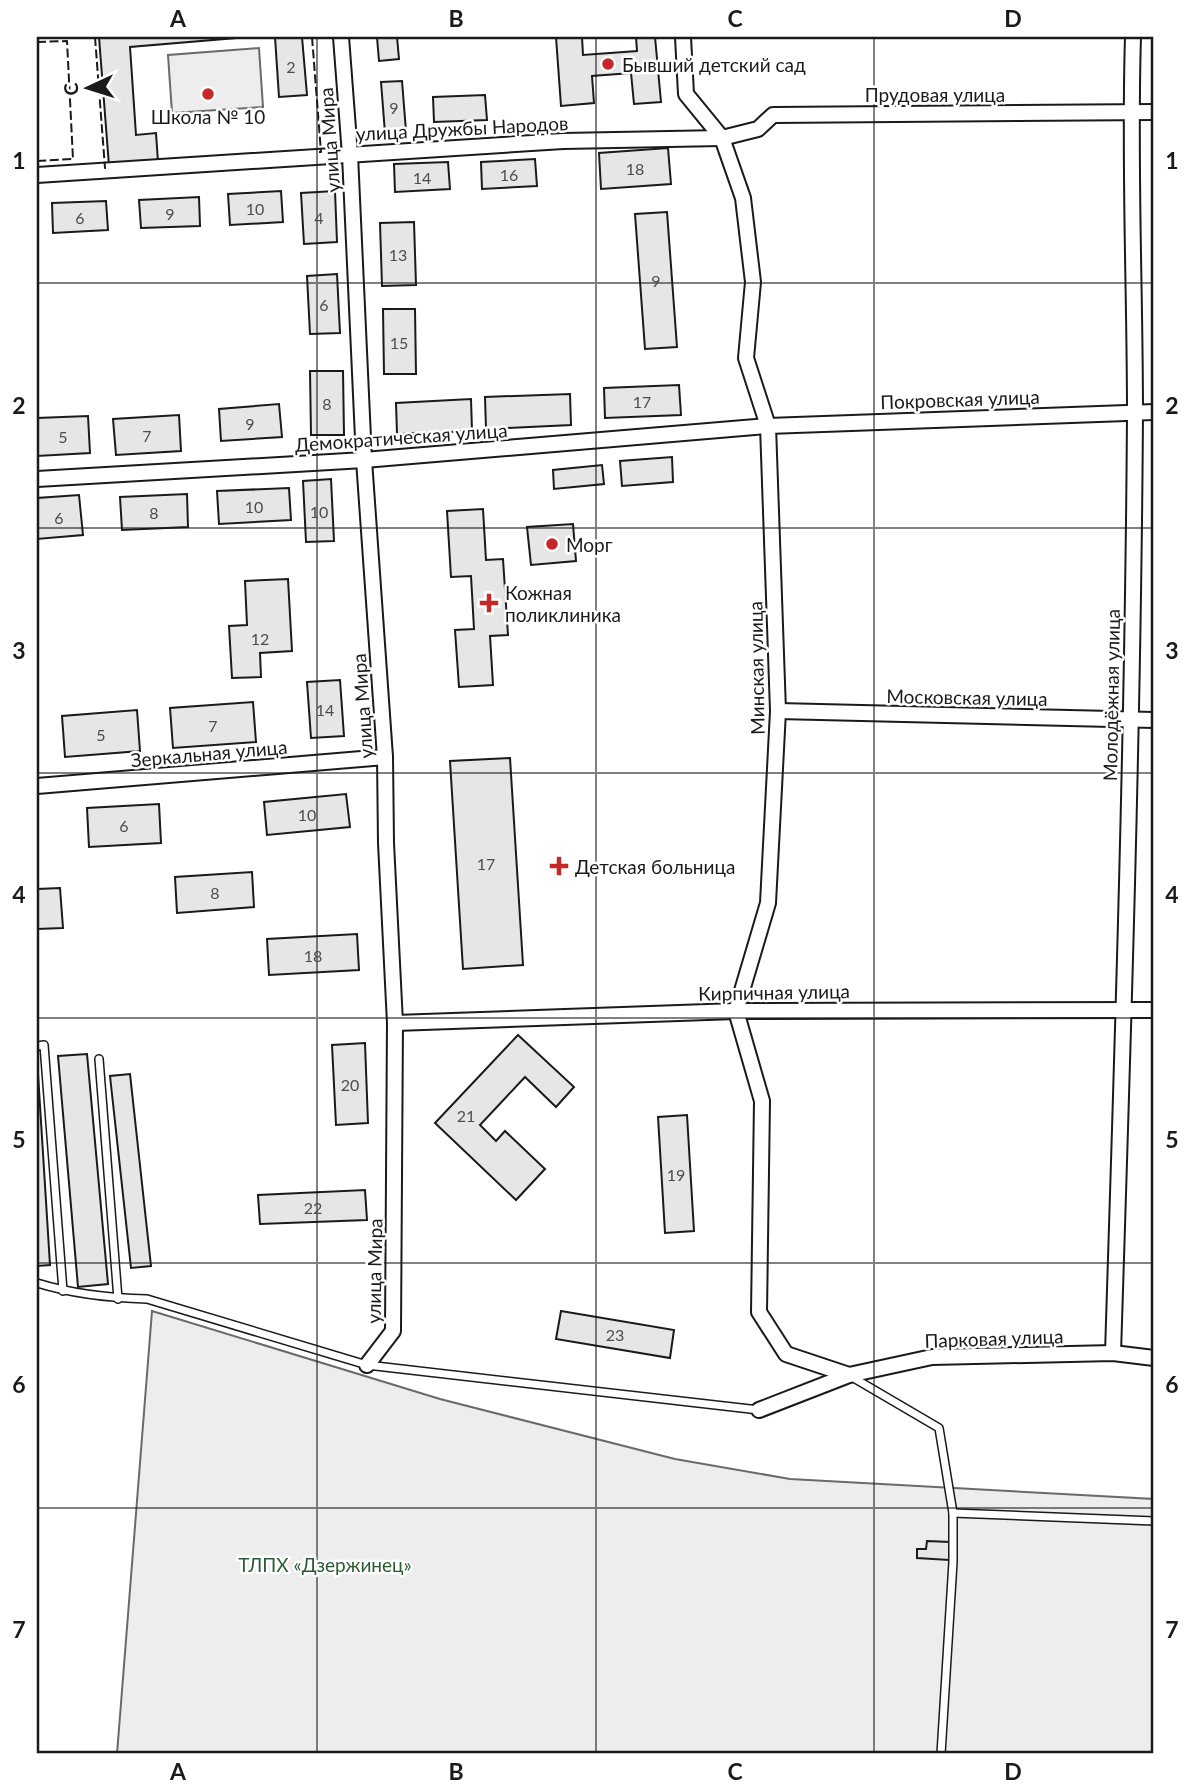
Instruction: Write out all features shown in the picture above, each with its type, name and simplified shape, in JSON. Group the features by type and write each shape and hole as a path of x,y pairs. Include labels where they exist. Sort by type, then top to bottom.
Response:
{"street":[{"name":"улица Мира","path":"341,37 350,155 364,460 385,757 386,843 395,1023 393,1331 367,1365"},
{"name":"Минская улица","path":"683,37 685,94 722,138 743,198 753,282 746,358 768,426 778,711 768,903 736,1011"},
{"name":"Молодёжная улица","path":"1114,1353 1124,1011 1135,412 1131,112 1133,37"},
{"name":"Прудовая улица","path":"722,138 758,129 773,115 1154,112"},
{"name":"улица Дружбы Народов","path":"37,175 563,141 722,138"},
{"name":"Покровская улица","path":"768,426 1154,412"},
{"name":"Демократическая улица","path":"37,479 364,460 768,426"},
{"name":"Московская улица","path":"778,711 1154,720"},
{"name":"Зеркальная улица","path":"37,786 385,757"},
{"name":"Кирпичная улица","path":"395,1023 736,1011 1154,1010"},
{"path":"736,1011 762,1101 759,1312 786,1354 849,1375"},
{"name":"Парковая улица","path":"758,1410 849,1375 932,1357 1114,1353 1154,1358"}],"lane":[{"path":"37,1046 44,1045 64,1291"},
{"path":"99,1059 118,1298"},
{"path":"37,1283 64,1291 147,1299 367,1365 758,1410"},
{"path":"849,1375 939,1428 953,1513 953,1562 941,1754"},
{"path":"953,1513 1154,1521"}],"shaded area":[{"path":"259,48 263,107 172,113 168,55"},
{"name":"ТЛПХ «Дзержинец»","path":"152,1311 440,1399 675,1459 790,1479 1154,1499 1154,1754 117,1754"}],"building":[{"path":"99,37 236,37 130,47 136,135 156,133 158,162 109,166"},
{"path":"275,37 302,37 307,95 279,97"},
{"path":"377,37 397,37 399,59 379,61"},
{"name":"Бывший детский сад","path":"556,37 582,37 583,55 637,51 636,37 655,37 661,102 634,104 631,73 592,76 594,103 561,106"},
{"path":"402,81 406,131 385,133 381,82"},
{"path":"485,95 487,120 434,122 433,97"},
{"path":"668,148 671,184 601,189 599,153"},
{"path":"535,159 537,186 482,189 481,162"},
{"path":"448,162 450,189 395,192 394,164"},
{"path":"281,191 283,222 230,225 228,194"},
{"path":"335,191 337,242 304,244 301,193"},
{"path":"199,197 200,226 141,228 139,200"},
{"path":"106,201 108,230 53,233 52,203"},
{"path":"667,212 677,347 645,349 635,214"},
{"path":"414,222 416,285 382,286 380,223"},
{"path":"337,274 340,333 310,334 307,276"},
{"path":"383,309 415,309 416,374 384,374"},
{"path":"310,371 343,371 344,435 311,435"},
{"path":"679,385 681,415 605,418 604,388"},
{"path":"570,394 571,425 486,429 485,397"},
{"path":"471,399 472,431 397,434 396,403"},
{"path":"279,404 282,437 221,441 219,409"},
{"path":"179,415 181,451 116,455 113,419"},
{"path":"88,416 90,453 37,456 37,418"},
{"path":"672,457 673,482 622,486 620,461"},
{"path":"602,465 604,484 554,489 553,470"},
{"path":"331,479 334,541 306,542 303,481"},
{"path":"289,488 291,520 219,524 217,491"},
{"path":"187,494 188,527 122,530 120,497"},
{"path":"79,495 83,535 37,539 37,498"},
{"name":"Кожная поликлиника","path":"483,509 486,560 503,559 508,635 490,636 493,685 459,687 455,630 474,629 471,576 451,577 447,511"},
{"name":"Морг","path":"573,524 576,561 531,565 527,527"},
{"path":"288,579 292,651 260,653 261,677 232,678 229,626 247,625 245,581"},
{"path":"340,680 344,736 311,738 307,682"},
{"path":"253,702 256,742 173,748 170,708"},
{"path":"137,710 140,751 65,757 62,716"},
{"path":"510,758 523,965 463,969 450,761"},
{"path":"346,794 350,827 267,835 264,802"},
{"path":"159,804 161,843 89,847 87,808"},
{"path":"252,872 254,907 177,913 175,877"},
{"path":"60,888 63,928 37,929 37,889"},
{"path":"357,934 359,970 269,975 267,939"},
{"path":"518,1035 574,1087 556,1107 525,1077 480,1125 496,1141 505,1131 545,1169 516,1200 435,1123"},
{"path":"365,1043 368,1123 336,1125 332,1045"},
{"path":"87,1054 108,1284 78,1287 58,1056"},
{"path":"37,1058 50,1265 37,1266"},
{"path":"130,1074 151,1266 131,1268 110,1076"},
{"path":"687,1115 694,1231 665,1233 658,1117"},
{"path":"365,1190 367,1220 260,1224 258,1195"},
{"path":"561,1311 674,1330 670,1358 556,1339"},
{"path":"927,1541 950,1542 949,1560 917,1558 917,1549 926,1549"}],"fence":[{"path":"95,37 106,168"},
{"path":"312,37 319,152"},
{"path":"37,42 67,41 73,159 37,161"}],"place":[{"name":"Бывший детский сад","path":"608,64"},
{"name":"Школа № 10","path":"208,94"},
{"name":"Морг","path":"552,544"},
{"name":"Кожная поликлиника","path":"489,603"},
{"name":"Детская больница","path":"559,866"}]}
